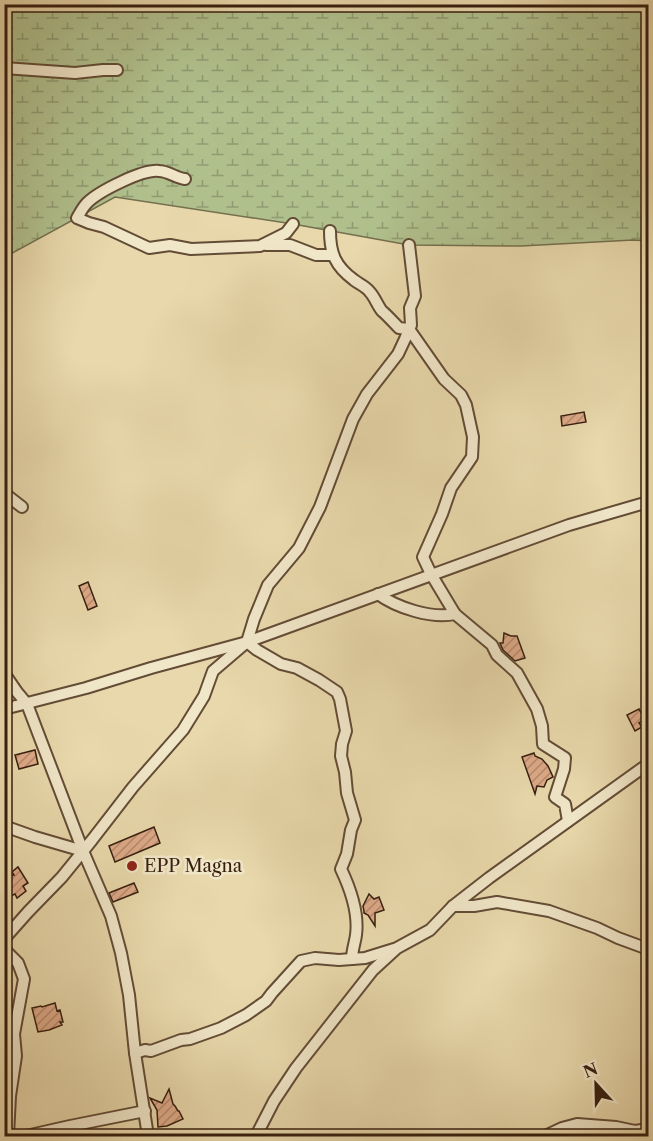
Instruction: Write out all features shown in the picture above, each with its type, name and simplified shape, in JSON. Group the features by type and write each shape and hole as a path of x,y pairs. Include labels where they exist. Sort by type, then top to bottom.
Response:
{"street":[{"path":"4,68 75,73 117,70"},
{"path":"185,179 162,171 150,171 100,192 86,204 77,218 104,227 149,248 170,245 190,249 290,245 316,255 332,255"},
{"path":"260,246 286,233 293,224"},
{"path":"330,231 332,255 337,263 371,292 381,310 399,328 409,329 444,379 461,395 466,405 473,437 472,457 451,488 423,557 455,614 492,645 497,655 517,673 537,709 542,726 543,744 566,758 555,797 565,804 568,821"},
{"path":"4,939 84,851 134,787 183,730 204,696 213,671 247,642 268,585 299,548 320,507 353,419 367,394 398,354 411,325 410,308 415,296 409,245"},
{"path":"4,493 22,507"},
{"path":"4,709 247,642 569,525 648,502"},
{"path":"378,594 396,604 418,611 443,616 455,614"},
{"path":"247,642 281,664 297,668 319,680 337,692 340,699 346,730 341,756 347,793 355,820 341,869 357,919 352,958"},
{"path":"4,673 8,685 27,704 111,916 129,995 148,1137"},
{"path":"256,1137 274,1101 296,1068 373,970 398,948 430,930 453,906 648,764"},
{"path":"621,785 643,774 648,775"},
{"path":"4,826 84,851"},
{"path":"453,906 474,906 497,902 549,911 648,949"},
{"path":"135,1053 151,1051 190,1039 246,1016 266,1001 301,961 315,958 339,960 365,958 398,948"},
{"path":"4,949 18,963 24,979 14,1034 16,1056 10,1096 8,1137"},
{"path":"26,1137 145,1111"},
{"path":"545,1137 562,1128 577,1124 635,1131 648,1129"}],"green space":[{"path":"5,5 648,5 648,241 521,246 409,245 293,224 115,197 5,257"}],"building":[{"path":"584,412 586,422 562,426 561,416"},
{"path":"88,582 97,606 88,610 79,586"},
{"path":"504,633 517,636 525,658 515,661 503,650 500,643 503,643"},
{"path":"639,709 645,719 639,723 642,727 635,731 627,715"},
{"path":"35,750 38,764 19,769 15,755"},
{"path":"534,753 548,766 553,777 547,780 544,787 537,786 535,794 522,757"},
{"path":"154,827 160,843 115,862 109,846"},
{"path":"18,867 28,883 23,886 26,891 17,898 15,894 4,899 4,877 14,875 12,872"},
{"path":"134,883 138,892 113,902 109,893"},
{"path":"369,894 374,899 379,897 384,910 375,913 375,926 364,913 363,906"},
{"path":"55,1003 57,1011 60,1010 62,1025 38,1032 32,1008"},
{"path":"169,1089 173,1104 183,1119 158,1127 157,1110 150,1098 162,1103"}],"place":[{"name":"EPP Magna","path":"132,866"}]}
